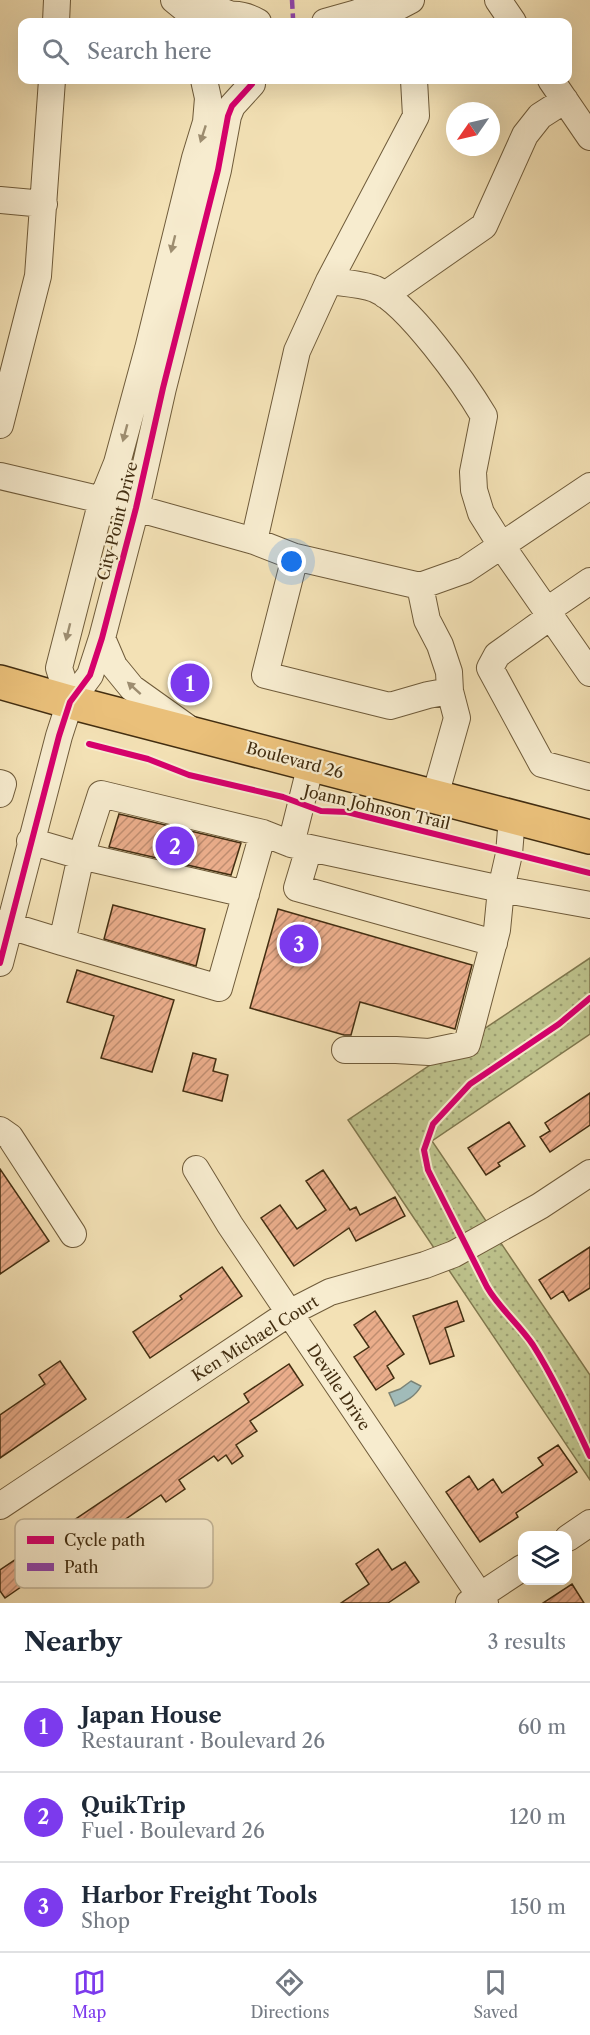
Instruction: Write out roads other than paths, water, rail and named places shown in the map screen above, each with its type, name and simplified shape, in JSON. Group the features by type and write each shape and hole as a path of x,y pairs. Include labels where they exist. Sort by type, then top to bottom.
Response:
{"main road":[{"name":"Boulevard 26","path":"0,682 590,837"}],"street":[{"path":"56,18 57,0"},
{"path":"174,0 185,9 191,18"},
{"path":"196,0 220,18"},
{"path":"498,0 510,18"},
{"path":"339,18 357,13 396,8"},
{"path":"375,18 396,8"},
{"path":"226,18 242,15 249,18"},
{"path":"0,425 38,276 52,84"},
{"name":"City Point Drive","path":"70,702 59,668 102,500 117,463 148,349 206,122 208,98 205,84"},
{"path":"218,84 233,88 242,88 251,84"},
{"name":"City Point Drive","path":"0,963 5,924 59,736 70,702 90,675 102,638 218,170 228,116 232,106 253,84"},
{"path":"254,541 297,351 329,281 416,116 414,84"},
{"path":"385,295 483,226 525,135 558,90 590,137"},
{"path":"0,200 44,204"},
{"path":"329,281 375,289 398,303 470,392 484,416 472,472 474,490 481,513 501,546 590,673"},
{"path":"0,476 136,508 254,541 295,557 420,586 465,570 590,486"},
{"path":"295,557 265,675 390,706 450,691"},
{"path":"590,581 497,655 490,668 542,764 590,777"},
{"path":"420,586 427,620 440,645 449,672 450,691 457,718 435,796"},
{"path":"102,638 114,666 132,688 198,735"},
{"path":"311,764 297,888 494,943"},
{"path":"0,783 3,784 0,794"},
{"path":"62,942 81,856 100,794 263,833 300,846 501,889 590,905"},
{"path":"345,1050 429,1052 467,1044 497,930 501,889 509,854 512,816"},
{"path":"5,924 219,988 263,833"},
{"path":"30,841 81,856 246,894"},
{"path":"0,1130 10,1137 73,1234"},
{"name":"Deville Drive","path":"196,1169 230,1225 478,1601"},
{"name":"Ken Michael Court","path":"0,1506 289,1313 330,1292 425,1265 454,1254 540,1206 590,1173"},
{"path":"572,1535 590,1523"},
{"path":"478,1601 518,1571"}],"water":[{"path":"411,1381 421,1386 419,1390 395,1406 389,1393"}],"place":[{"name":"Japan House","path":"190,683"},
{"name":"QuikTrip","path":"175,846"},
{"name":"Harbor Freight Tools","path":"299,944"}]}
